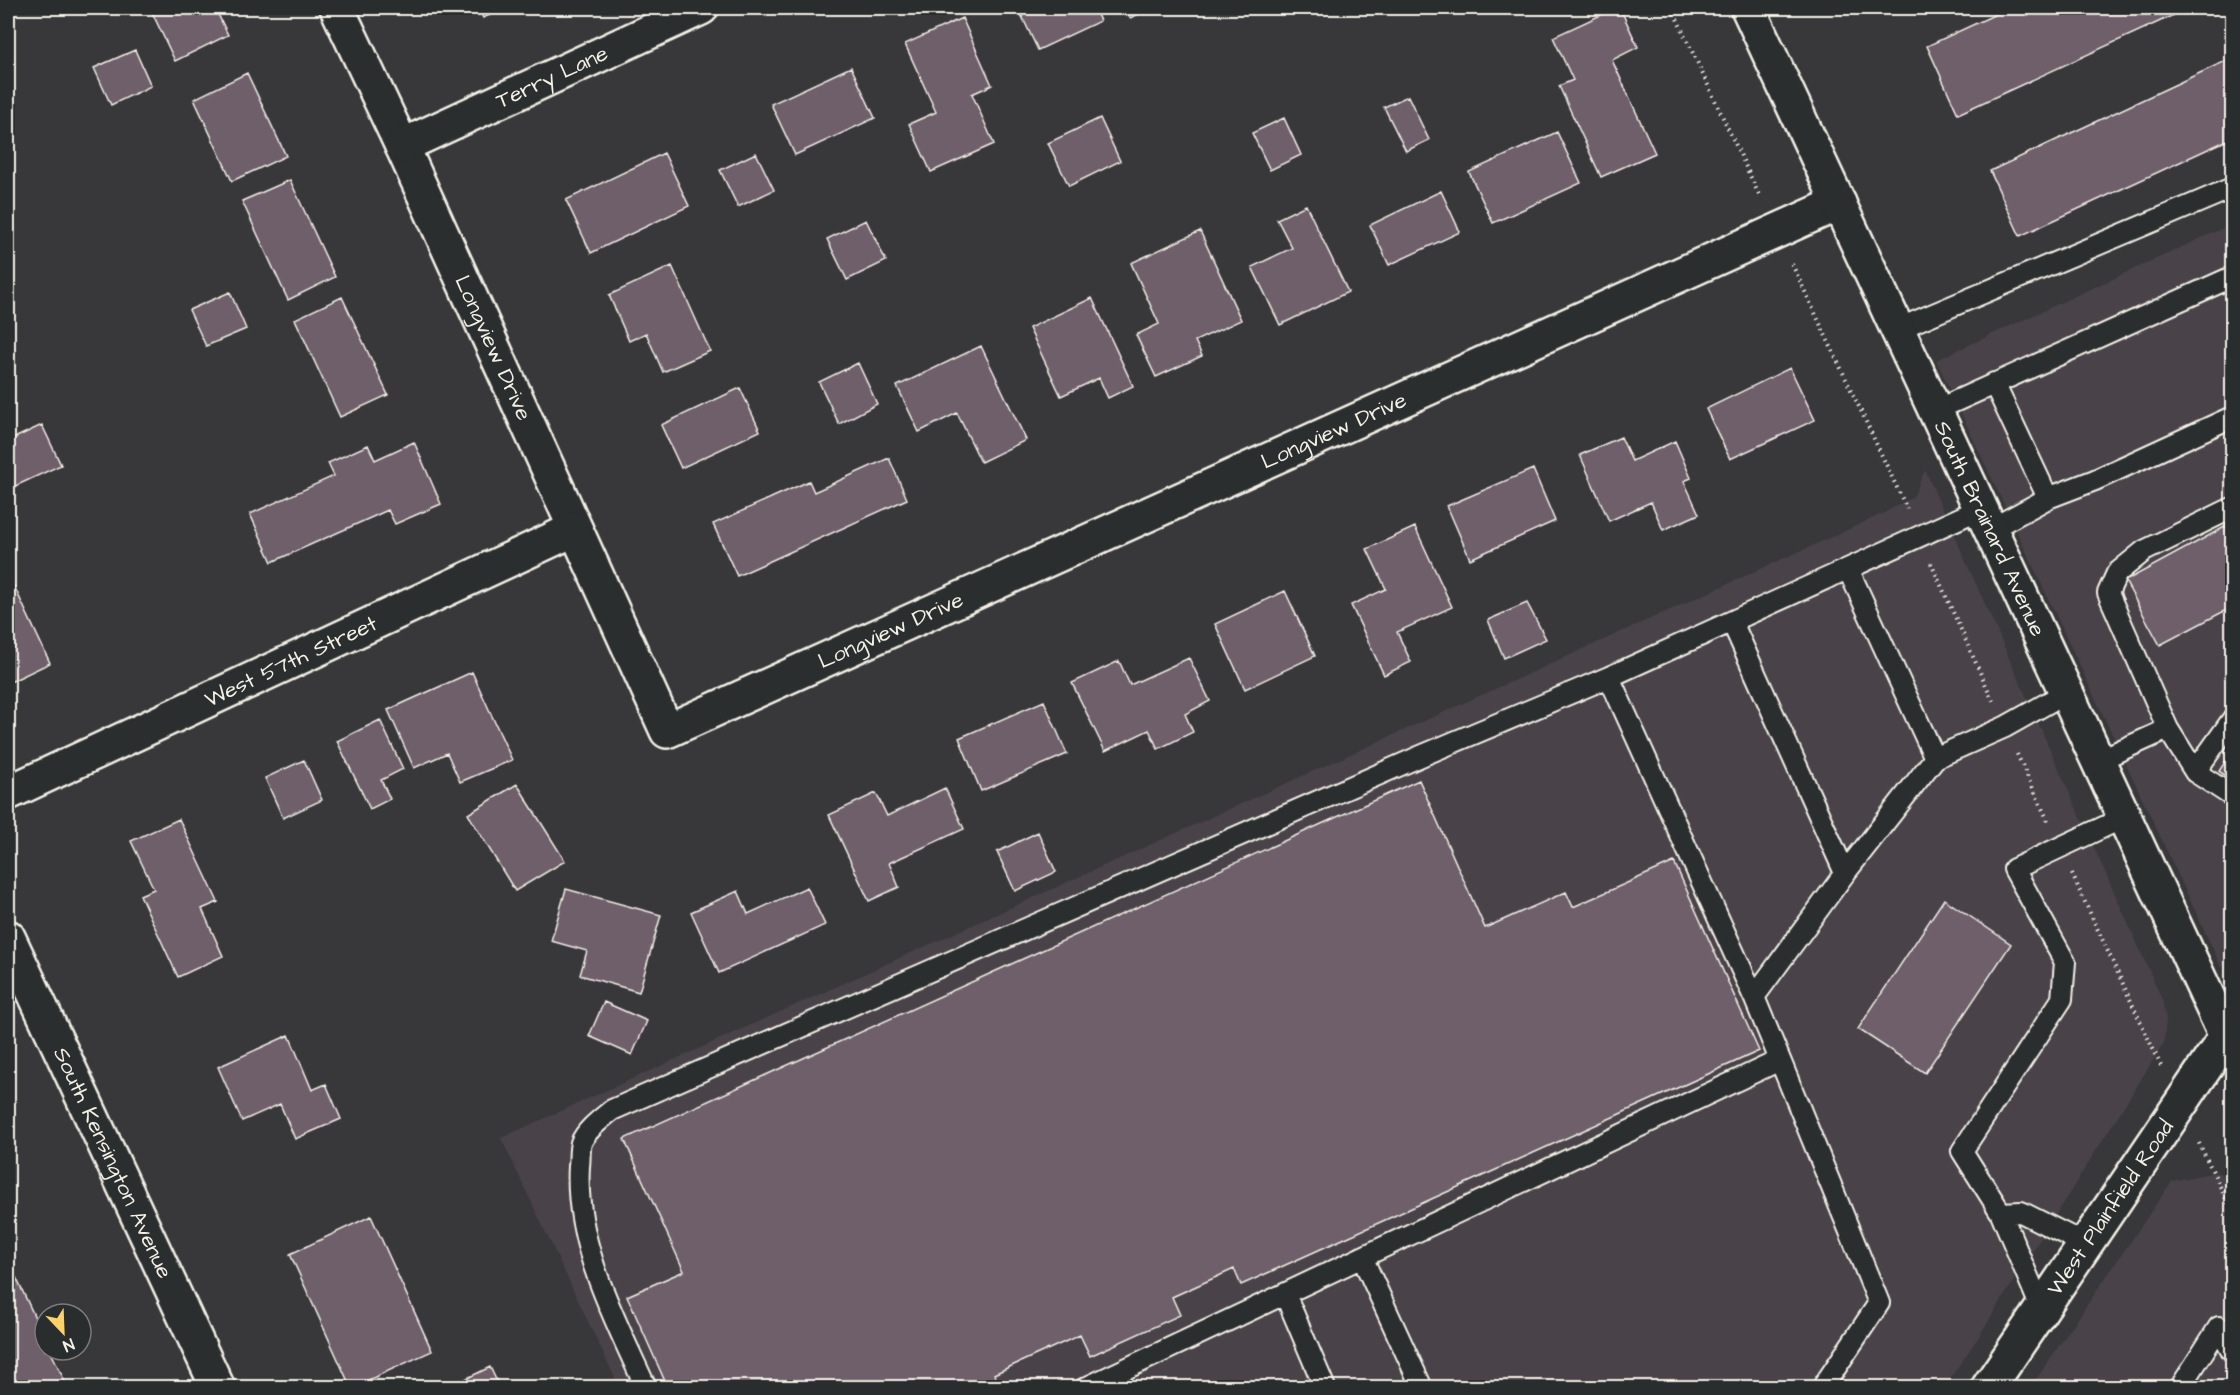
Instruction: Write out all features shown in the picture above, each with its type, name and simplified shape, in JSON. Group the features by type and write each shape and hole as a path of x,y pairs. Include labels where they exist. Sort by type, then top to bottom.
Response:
{"street":[{"name":"Longview Drive","path":"337,8 402,146 667,731 1839,203"},
{"name":"Terry Lane","path":"402,146 701,8"},
{"name":"South Brainard Avenue","path":"1748,8 2125,817 2231,1038"},
{"name":"West 57th Street","path":"8,793 575,529"},
{"name":"South Kensington Avenue","path":"8,937 218,1388"},
{"name":"West Plainfield Road","path":"1988,1388 2085,1244 2231,1038"}],"lane":[{"path":"1898,329 2232,188"},
{"path":"1936,410 2232,278"},
{"path":"1994,383 2048,498"},
{"path":"646,1388 606,1297 587,1240 578,1188 581,1143 594,1125 612,1110 1421,756 1609,677 1848,569 2095,480 2232,417"},
{"path":"2232,508 2144,551 2117,573 2108,593 2168,729 2195,772 2232,796"},
{"path":"1848,569 1935,758"},
{"path":"1732,622 1845,873"},
{"path":"1609,677 1754,997 1879,1303 1822,1388"},
{"path":"1754,997 1845,873 1935,758 2005,727 2067,692"},
{"path":"2195,772 2232,720"},
{"path":"2099,760 2168,729"},
{"path":"2041,1308 2001,1213 1962,1151 2062,999 2065,962 2014,869 2125,817"},
{"path":"1085,1388 1780,1060"},
{"path":"2001,1213 2021,1212 2085,1244"},
{"path":"1362,1257 1422,1388"},
{"path":"1285,1294 1325,1388"},
{"path":"2180,1388 2219,1327 2232,1351"}],"path":[{"path":"2214,1173 2232,1211"}],"shaded area":[{"path":"2232,224 2232,953 2222,968 1936,360"},
{"path":"1925,470 2162,999 2166,1020 2164,1043 1974,1344 1944,1387 619,1387 501,1138 1882,514 1913,497"},
{"path":"2216,1172 2232,1180 2232,1387 2030,1388 2172,1181"}],"building":[{"path":"150,8 215,8 228,35 175,61"},
{"path":"478,8 506,8 483,18"},
{"path":"1018,8 1094,8 1100,21 1038,50"},
{"path":"1125,8 1152,8 1130,18"},
{"path":"1620,8 1638,47 1612,60 1655,153 1601,177 1559,86 1573,80 1553,37"},
{"path":"2009,8 2189,8 1958,114 1927,46"},
{"path":"962,18 992,85 972,94 994,144 931,172 909,124 936,112 905,44"},
{"path":"135,50 151,86 111,105 94,68"},
{"path":"2232,58 2232,138 2020,236 1990,171"},
{"path":"851,67 875,118 795,155 771,104"},
{"path":"247,73 286,156 232,181 194,99"},
{"path":"1408,96 1429,140 1406,151 1384,107"},
{"path":"1100,118 1120,161 1069,186 1048,143"},
{"path":"1284,118 1301,155 1270,170 1252,133"},
{"path":"1557,132 1581,183 1493,223 1469,172"},
{"path":"664,153 689,206 591,253 566,200"},
{"path":"756,153 774,190 738,207 720,170"},
{"path":"290,180 335,277 288,300 242,201"},
{"path":"1441,191 1460,232 1389,265 1370,225"},
{"path":"1306,205 1348,292 1280,325 1252,267 1292,248 1277,219"},
{"path":"866,220 886,261 847,280 827,239"},
{"path":"1200,231 1241,320 1195,341 1202,356 1156,377 1136,335 1159,324 1131,263"},
{"path":"672,266 710,351 663,372 646,333 629,341 609,295"},
{"path":"230,292 246,329 206,346 189,310"},
{"path":"342,297 388,395 340,417 295,319"},
{"path":"1092,298 1133,386 1108,398 1099,378 1061,396 1029,328"},
{"path":"981,346 1026,440 981,462 957,413 919,432 897,386"},
{"path":"858,363 877,404 839,424 819,382"},
{"path":"1790,368 1815,420 1730,459 1706,409"},
{"path":"740,388 760,431 681,468 661,425"},
{"path":"42,425 61,465 11,488 8,481 8,441"},
{"path":"1621,437 1632,461 1675,441 1691,478 1684,481 1699,514 1663,530 1651,502 1609,521 1580,455"},
{"path":"414,442 441,504 395,524 388,510 272,562 250,514 334,476 328,463 368,445 375,460"},
{"path":"889,458 907,499 737,576 713,524 809,481 814,492"},
{"path":"1533,469 1555,521 1470,559 1447,506"},
{"path":"2232,523 2232,607 2160,645 2125,581"},
{"path":"1415,527 1452,607 1397,632 1411,662 1384,675 1351,605 1386,589 1367,549"},
{"path":"8,573 50,663 8,683"},
{"path":"1285,591 1315,656 1245,689 1215,624"},
{"path":"1527,603 1546,639 1504,658 1488,620"},
{"path":"1189,658 1210,701 1185,714 1193,732 1158,749 1149,730 1105,751 1072,683 1119,661 1130,685"},
{"path":"472,672 512,760 460,782 447,753 414,768 388,710"},
{"path":"1044,701 1067,754 981,791 959,738"},
{"path":"380,720 403,769 381,780 390,799 370,809 337,741"},
{"path":"2232,752 2232,781 2219,771"},
{"path":"304,760 322,800 283,818 265,778"},
{"path":"1419,780 1485,928 1566,892 1573,907 1674,862 1759,1051 1241,1285 1234,1269 1172,1297 1180,1315 1090,1356 1080,1335 994,1374 1000,1388 668,1388 627,1296 684,1271 624,1139"},
{"path":"517,784 565,861 515,891 468,814"},
{"path":"945,788 964,829 889,863 899,887 869,901 829,815 876,793 887,816"},
{"path":"179,819 218,902 202,909 223,956 178,977 140,895 154,889 131,841"},
{"path":"1038,832 1056,872 1015,891 997,852"},
{"path":"807,887 825,925 719,973 691,912 738,891 748,914"},
{"path":"566,889 661,915 639,992 580,975 587,951 551,941"},
{"path":"1944,899 2011,944 1925,1073 1858,1029"},
{"path":"604,1002 647,1021 632,1055 589,1036"},
{"path":"289,1035 312,1090 326,1084 341,1119 295,1139 280,1104 242,1121 218,1067"},
{"path":"371,1216 432,1351 351,1388 290,1254"},
{"path":"15,1275 33,1313 33,1362 56,1362 68,1388 11,1388 8,1379 8,1278"},
{"path":"490,1367 500,1388 447,1388"}]}
